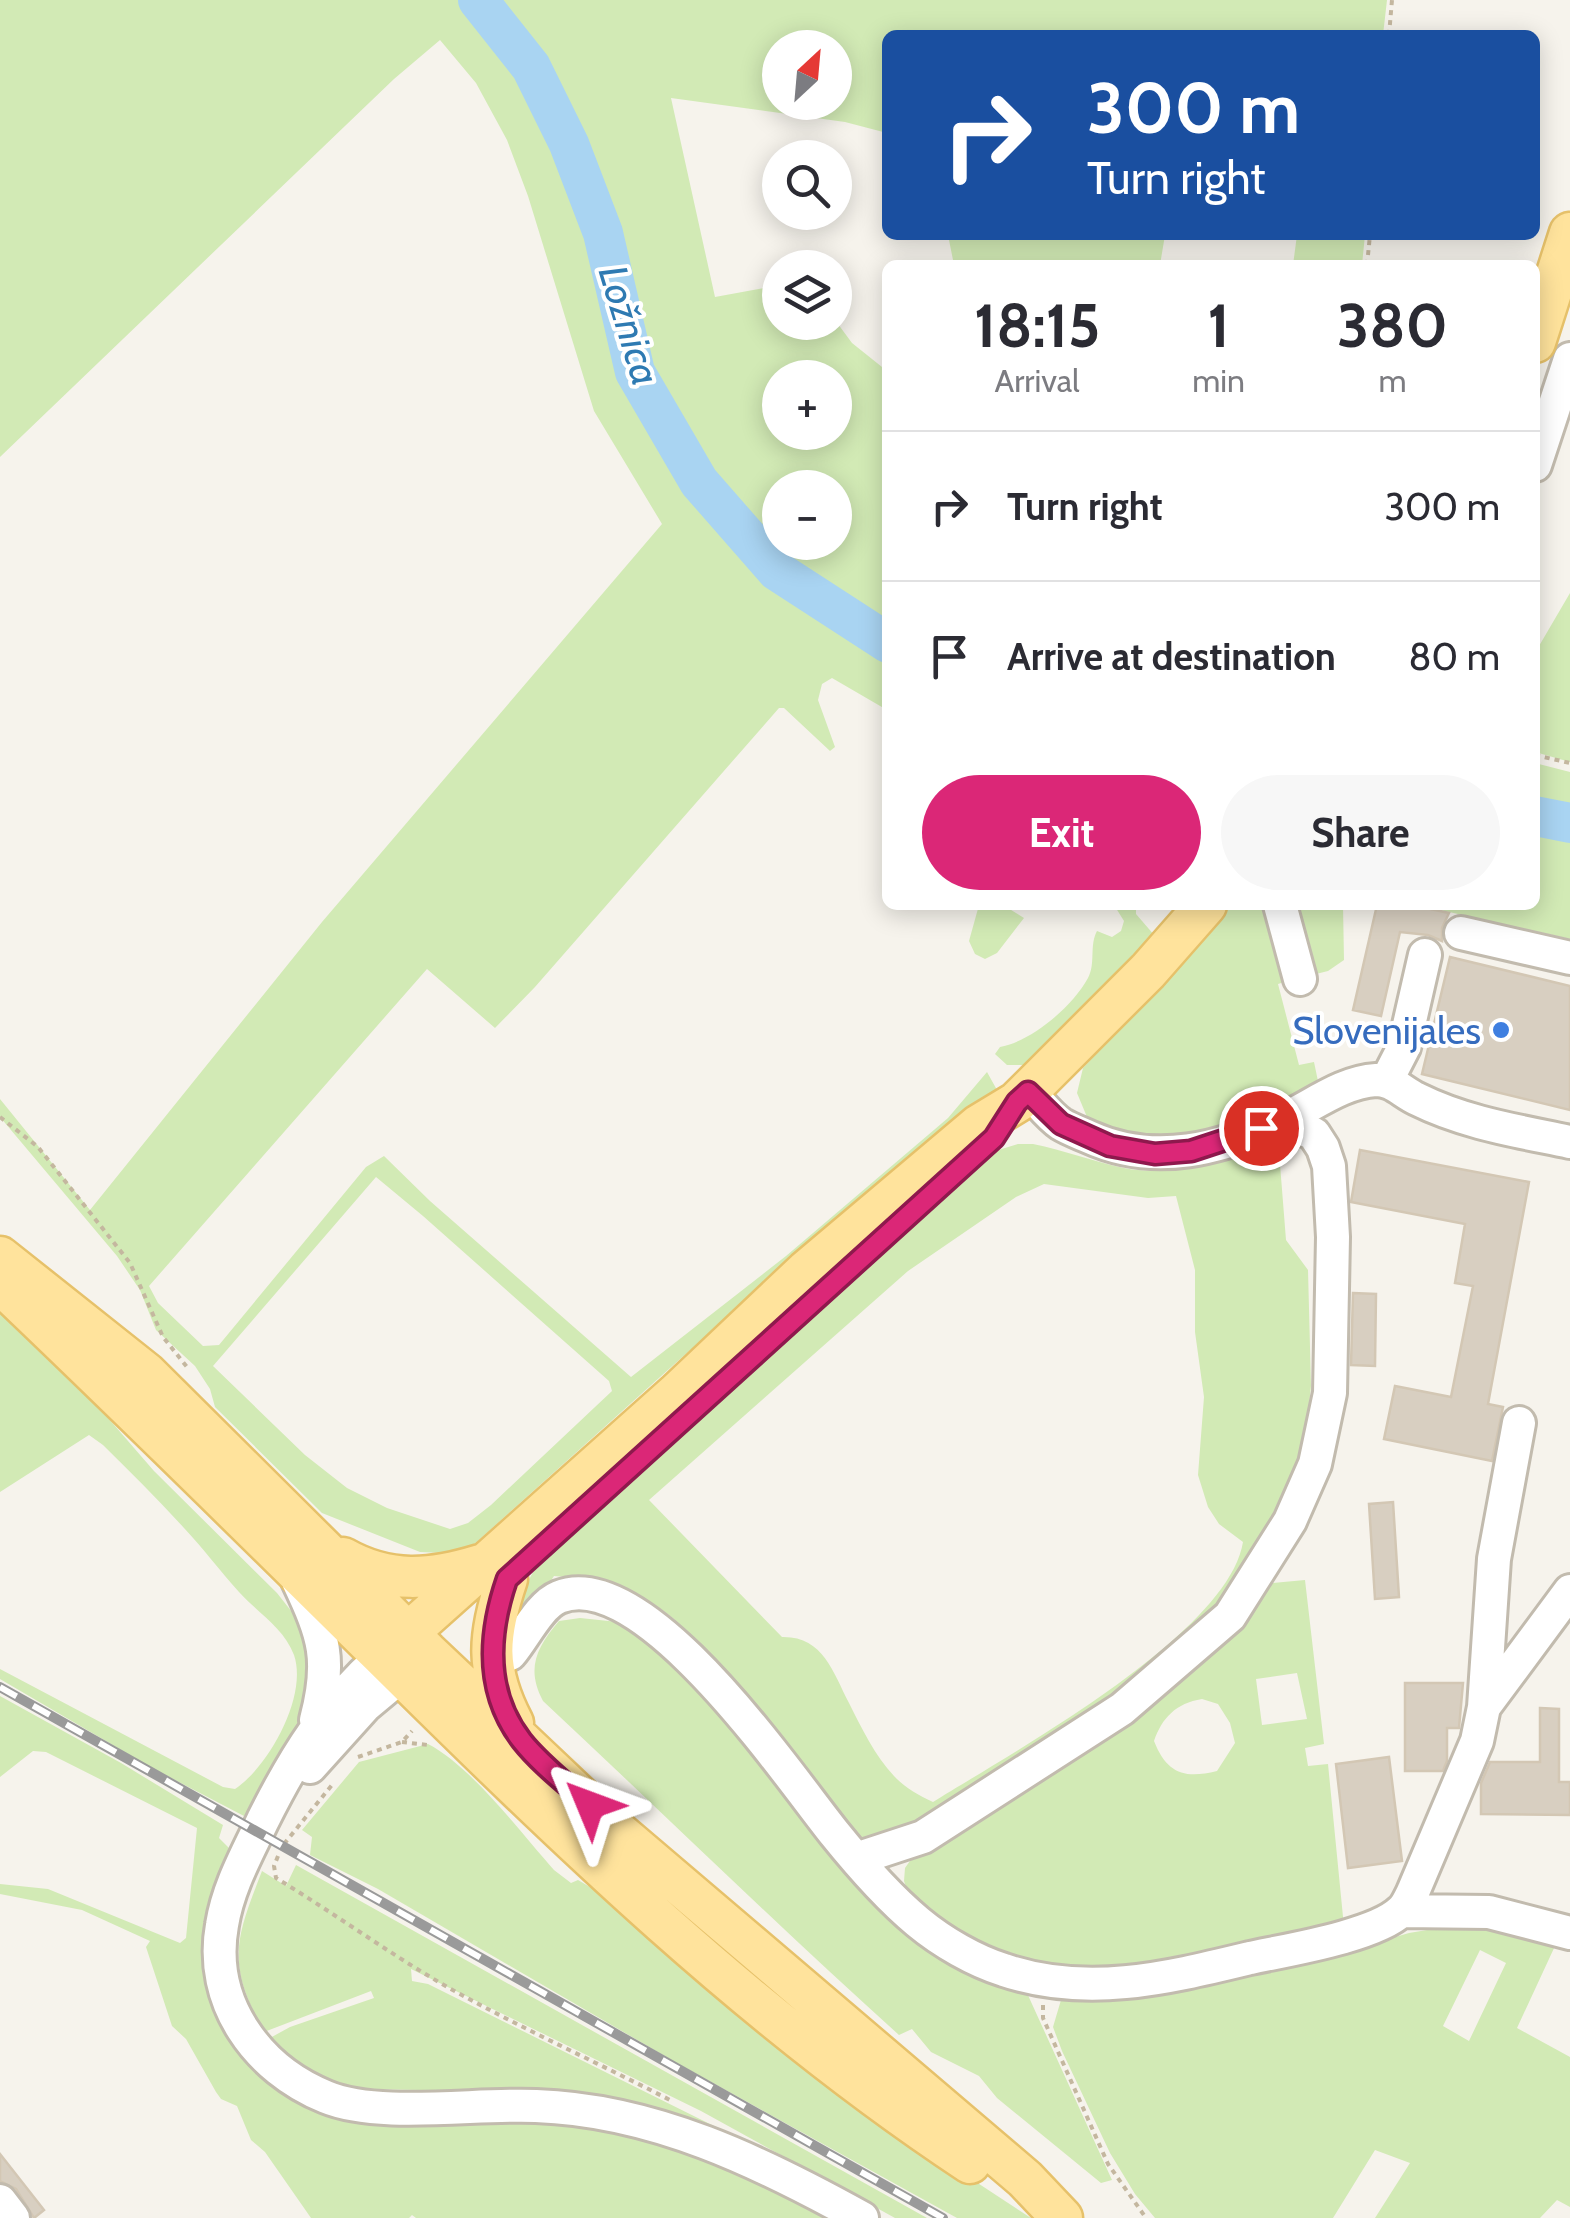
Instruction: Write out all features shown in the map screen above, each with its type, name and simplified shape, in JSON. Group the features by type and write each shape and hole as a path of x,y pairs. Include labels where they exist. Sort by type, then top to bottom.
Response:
{"main road":[{"path":"1540,326 1570,233"},
{"path":"404,1654 498,1570 806,1271 979,1125 1023,1097 1148,971 1202,910"},
{"path":"0,1256 146,1372 308,1559 354,1564 400,1578 498,1570"},
{"path":"0,1284 308,1559 404,1654 522,1740 625,1838 1025,2180 1060,2218"},
{"path":"498,1570 494,1680 522,1740"},
{"path":"404,1654 432,1708 586,1854 779,2021 959,2156 1060,2218"}],"street":[{"path":"1540,449 1570,359"},
{"path":"1281,910 1300,979"},
{"path":"1461,933 1570,958"},
{"path":"1388,1080 1404,1047 1425,955"},
{"path":"1023,1097 1061,1124 1110,1146 1155,1154 1191,1151 1238,1138 1284,1120 1354,1084 1388,1080 1450,1116 1570,1142"},
{"path":"856,1860 923,1837 1122,1710 1230,1616 1290,1521 1314,1464 1330,1393 1333,1237 1330,1166 1323,1148 1314,1134 1284,1120"},
{"path":"1402,1911 1478,1742 1494,1559 1519,1423"},
{"path":"308,1559 326,1660 326,1680 314,1730"},
{"path":"1484,1707 1570,1590"},
{"path":"510,1654 549,1603 561,1596 592,1596 641,1615 711,1679 856,1860 918,1922 1002,1970 1082,1986 1180,1975 1346,1936 1402,1911 1489,1912 1570,1933"},
{"path":"404,1654 344,1691 314,1730 262,1824 228,1898 219,1966 229,2003 244,2033 266,2060 291,2081 330,2099 367,2106 540,2106 620,2117 734,2152 862,2218"},
{"path":"262,1824 382,1690 404,1654"},
{"path":"0,2201 14,2218"}],"path":[{"path":"1389,30 1392,0"},
{"path":"1540,756 1570,763"},
{"path":"0,1117 38,1147 130,1263 163,1337 188,1369"},
{"path":"356,1758 402,1742 432,1708"},
{"path":"334,1782 282,1846 274,1866 276,1878 470,1999 670,2100"},
{"path":"1044,1980 1043,2018 1108,2164 1146,2218"}],"green space":[{"path":"0,0 468,0 514,51 554,125 584,204 627,366 670,452 699,493 769,568 807,601 882,652 882,707 832,678 822,684 818,700 835,747 830,751 784,708 779,708 495,1028 427,969 149,1286 158,1303 203,1346 219,1345 366,1167 384,1156 631,1377 786,1256 948,1118 987,1072 997,1090 993,1099 757,1306 689,1351 471,1547 443,1553 420,1552 322,1513 215,1407 210,1389 195,1366 156,1330 140,1290 117,1256 0,1117 0,1099 90,1210 322,922 662,524 594,411 528,196 507,140 476,83 440,40 394,79 0,457","holes":["376,1177 609,1381 612,1391 491,1505 468,1523 450,1529 387,1508 347,1488 305,1455 213,1366"]},
{"path":"497,0 1387,0 1384,30 882,30 882,132 830,120 852,120 852,30 762,30 762,111 671,98 715,297 762,288 762,340 850,340 882,367 882,631 849,611 788,560 852,560 852,470 762,470 762,532 747,516 706,463 653,372 607,207 577,119 528,34"},
{"path":"949,240 1164,240 1161,260 953,260"},
{"path":"1296,240 1364,240 1362,260 1294,260"},
{"path":"1570,593 1570,762 1540,753 1540,644"},
{"path":"1540,764 1570,772 1570,813 1540,806"},
{"path":"1540,828 1570,835 1570,939 1440,910 1540,910"},
{"path":"978,910 1011,910 1024,918 997,953 985,959 975,954 969,941"},
{"path":"1117,910 1136,910 1155,936 1036,1055 1024,1065 1007,1065 995,1054 1000,1047 1025,1038 1062,1011 1090,972 1097,931 1112,937 1121,931 1124,921"},
{"path":"1222,910 1273,910 1294,979 1278,984 1299,1065 1314,1062 1319,1086 1233,1123 1176,1137 1146,1137 1117,1131 1087,1117 1077,1093 1083,1068 1168,977"},
{"path":"1290,910 1343,910 1344,960 1328,971 1308,976"},
{"path":"1278,1139 1286,1240 1308,1270 1311,1386 1299,1464 1283,1502 1213,1617 1142,1679 917,1830 862,1840 845,1829 675,1620 648,1601 603,1583 554,1576 532,1617 506,1623 533,1572 992,1152 1033,1144 1144,1171 1183,1168","holes":["1044,1184 1148,1198 1176,1196 1195,1270 1195,1332 1204,1397 1198,1475 1208,1507 1219,1524 1243,1542 1229,1578 1199,1615 1159,1652 1061,1723 933,1802 907,1788 887,1768 832,1668 817,1649 796,1638 782,1637 649,1500 908,1271 1016,1197"]},
{"path":"0,1308 40,1350 69,1373 154,1471 277,1593 310,1635 311,1712 257,1809 251,1806 244,1816 152,1768 0,1679 0,1669 223,1787 235,1789 261,1764 282,1729 297,1672 290,1645 277,1629 154,1496 89,1435 0,1492"},
{"path":"1305,1580 1324,1744 1305,1748 1308,1766 1328,1764 1344,1927 1094,1974 976,1949 911,1901 904,1881 905,1868 912,1858 1263,1584","holes":["1297,1673 1307,1719 1262,1725 1256,1679","1202,1699 1218,1704 1230,1723 1235,1743 1217,1771 1186,1774 1165,1761 1154,1741 1171,1713"]},
{"path":"580,1618 618,1622 647,1638 709,1698 815,1830 1027,1993 1112,2180 1101,2183 997,2098 979,2076 931,2052 912,2029 899,2035 543,1701 535,1679 539,1650 559,1621"},
{"path":"0,1696 223,1825 219,1838 232,1851 213,1893 203,1933 203,1974 208,1995 224,2031 252,2067 301,2105 354,2119 532,2121 631,2135 710,2160 835,2218 311,2218 265,2152 251,2140 237,2106 221,2099 186,2039 172,2026 146,1947 150,1941 82,1910 0,1894 0,1884 48,1889 180,1943 186,1938 197,1828 46,1752 33,1751 0,1777"},
{"path":"428,1744 478,1784 554,1870 571,1883 578,1880 612,1900 865,2109 1031,2218 957,2218 675,2062 378,1889 310,1855 312,1837 302,1830 359,1762"},
{"path":"296,1865 927,2218 895,2218 701,2111 411,1969 412,1981 428,1984 720,2129 719,2133 540,2092 358,2089 319,2077 270,2038 290,2027 374,1998 371,1991 264,2032 244,1988 240,1969 241,1935 262,1871 286,1886"},
{"path":"1475,1922 1536,1937 1555,1946 1517,2028 1570,2057 1570,2207 1557,2200 1540,2218 1375,2218 1410,2163 1375,2150 1333,2218 1155,2218 1110,2153 1062,2051 1053,2027 1061,2000 1361,1947 1409,1933","holes":["1480,1950 1506,1963 1469,2041 1443,2026"]}],"building":[{"path":"1376,910 1449,913 1442,928 1442,941 1400,932 1381,1016 1353,1010"},
{"name":"Slovenijales","path":"1450,957 1570,986 1570,1110 1422,1074"},
{"path":"1360,1150 1529,1182 1488,1404 1503,1407 1492,1461 1384,1439 1395,1386 1451,1397 1473,1286 1455,1283 1465,1224 1351,1202"},
{"path":"1353,1293 1376,1294 1375,1366 1351,1365"},
{"path":"1393,1502 1399,1597 1375,1599 1369,1504"},
{"path":"1405,1683 1463,1683 1459,1728 1447,1728 1447,1761 1443,1771 1405,1771"},
{"path":"1540,1708 1559,1709 1559,1782 1570,1782 1570,1815 1481,1814 1481,1783 1490,1762 1540,1762"},
{"path":"1389,1757 1402,1861 1348,1868 1336,1764"},
{"path":"0,2154 44,2210 34,2218 16,2189 0,2181"}],"waterway":[{"name":"Ložnica","path":"478,0 531,67 569,144 603,233 635,372 699,482 777,571 882,639"},
{"name":"Ložnica","path":"1540,817 1570,823"}],"railway":[{"path":"0,1687 943,2218"}],"place":[{"name":"Slovenijales","path":"1501,1030"}],"route":[{"path":"590,1805 522,1740 502,1702 494,1680 492,1631 507,1579 994,1138 1028,1092 1061,1124 1110,1146 1155,1154 1191,1151 1261,1128"}]}
